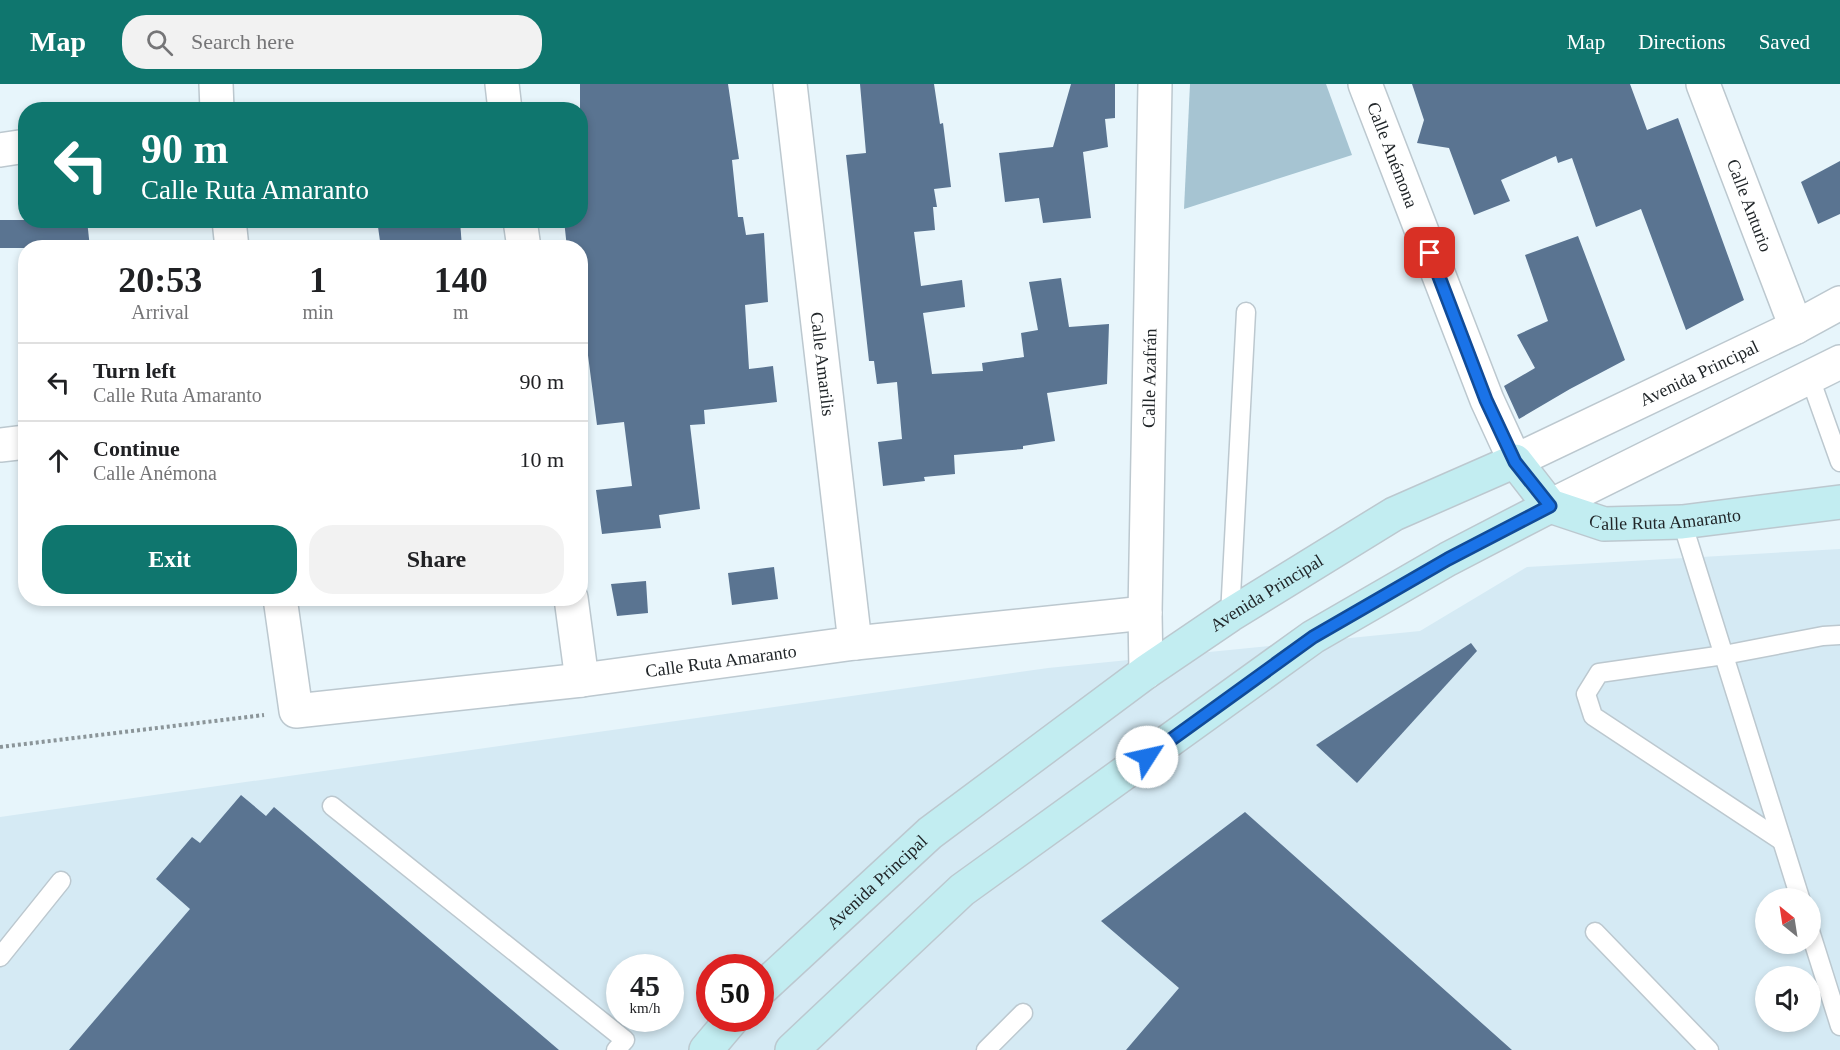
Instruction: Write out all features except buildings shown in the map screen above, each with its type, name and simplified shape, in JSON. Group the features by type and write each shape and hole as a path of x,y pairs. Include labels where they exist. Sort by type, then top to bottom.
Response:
{"main road":[{"path":"792,1050 962,890 1313,637 1448,559 1550,506 1515,462"},
{"name":"Avenida Principal","path":"774,977 930,833 1146,672 1230,615 1394,514 1515,462"},
{"name":"Calle Ruta Amaranto","path":"1550,506 1604,524 1682,522 1840,502"},
{"path":"706,1050 722,1032"}],"street":[{"path":"216,84 217,102"},
{"path":"502,84 504,102"},
{"name":"Calle Amarilis","path":"790,84 855,643"},
{"name":"Calle Azafrán","path":"1146,672 1155,84"},
{"name":"Calle Anémona","path":"1365,84 1486,400 1515,462"},
{"name":"Calle Anturio","path":"1703,84 1796,327"},
{"path":"0,150 18,147"},
{"name":"Avenida Principal","path":"1515,462 1796,327 1840,303"},
{"path":"1550,506 1840,362"},
{"path":"0,445 18,443"},
{"path":"281,606 296,711"},
{"path":"572,606 582,680"},
{"name":"Calle Ruta Amaranto","path":"296,711 582,680 855,643 1146,613"}],"lane":[{"path":"1230,615 1246,312"},
{"path":"1810,378 1840,462"},
{"path":"1682,522 1797,888"},
{"path":"1782,841 1593,716 1586,694 1599,673 1840,635"},
{"path":"332,806 625,1040 616,1050"},
{"path":"0,957 61,881"},
{"path":"1595,932 1709,1050"},
{"path":"1817,954 1840,1026"},
{"path":"986,1050 1023,1013"}],"path":[{"path":"0,747 296,711"}],"shaded area":[{"path":"1190,84 1326,84 1352,155 1184,209"},
{"path":"1840,549 1840,1050 0,1050 0,817 1048,668 1420,631 1527,567"}],"route":[{"path":"1147,757 1313,637 1448,559 1550,506 1515,462 1486,400 1430,253"}]}
